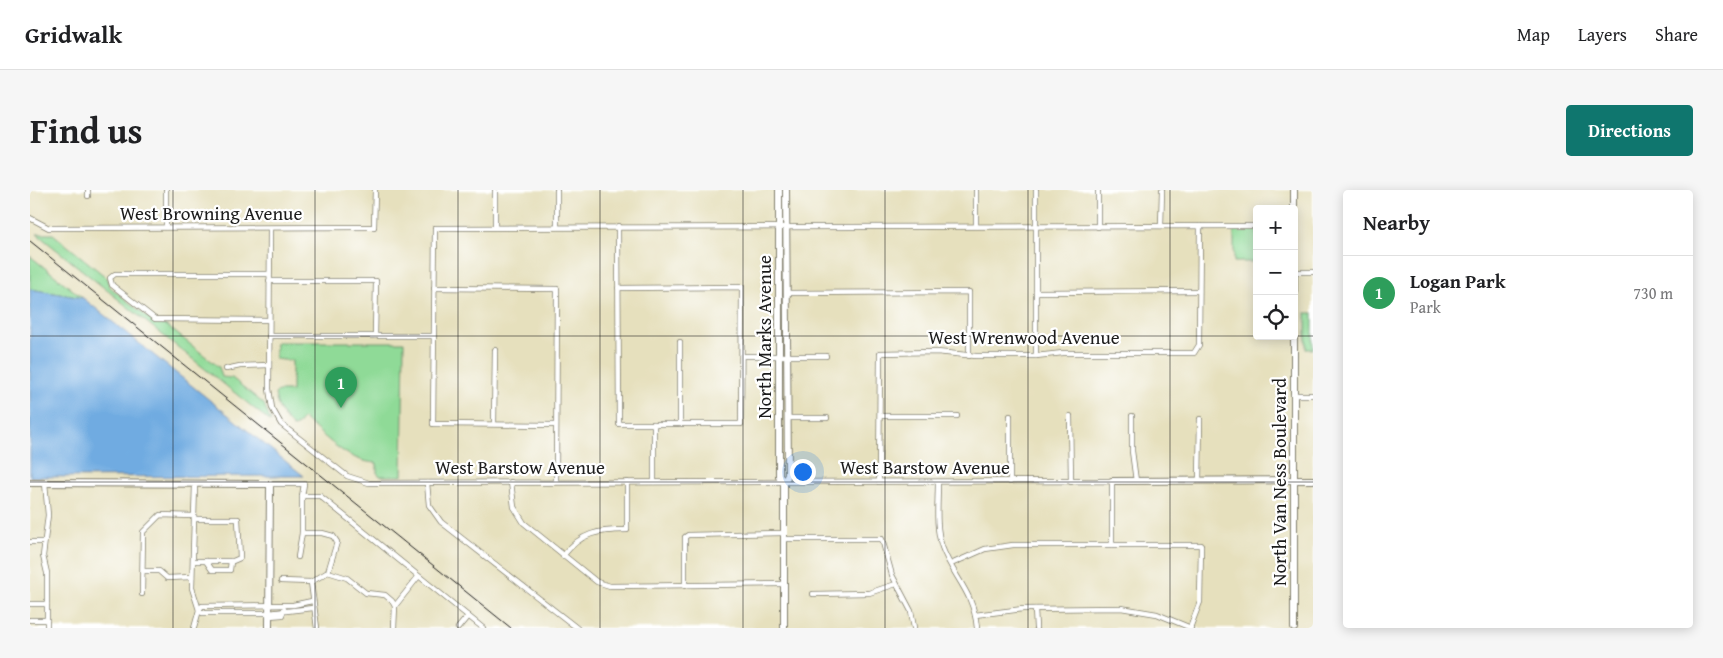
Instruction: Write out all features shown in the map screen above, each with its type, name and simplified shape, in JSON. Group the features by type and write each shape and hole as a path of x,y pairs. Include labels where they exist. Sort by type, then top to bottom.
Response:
{"street":[{"path":"88,190 88,196"},
{"path":"166,190 166,228"},
{"name":"West Browning Avenue","path":"30,218 49,228 374,227 374,190"},
{"path":"495,190 495,227"},
{"path":"557,190 557,227"},
{"name":"North Marks Avenue","path":"779,190 779,476 784,482"},
{"name":"North Marks Avenue","path":"784,628 784,482 788,476 786,190"},
{"path":"976,190 976,226"},
{"path":"1036,190 1036,356"},
{"path":"1098,190 1098,227"},
{"path":"1161,226 1162,190"},
{"path":"1294,190 1294,205"},
{"path":"618,226 618,288 619,424 742,424 742,288 618,288"},
{"path":"556,425 433,424 435,228 618,226 1253,226"},
{"path":"1036,292 1199,291 1200,226"},
{"path":"226,369 240,366 269,365 270,228"},
{"path":"1298,272 1313,272"},
{"path":"269,274 115,274 110,278 112,285 155,319 269,320"},
{"path":"269,281 376,282 375,336"},
{"path":"434,288 557,290 556,482"},
{"name":"West Wrenwood Avenue","path":"880,416 880,353 937,352 969,356 1036,356 1063,353 1197,351 1199,345 1199,291"},
{"path":"787,292 969,292 969,356"},
{"path":"269,336 434,336"},
{"name":"North Van Ness Boulevard","path":"1294,340 1294,628"},
{"path":"680,342 680,424"},
{"path":"494,424 495,350"},
{"path":"742,356 826,356"},
{"name":"West Barstow Avenue","path":"269,365 272,408 280,424 342,472 357,481 1071,482 1313,480"},
{"path":"1294,395 1313,395"},
{"path":"880,482 880,416 956,416"},
{"path":"1010,416 1010,482"},
{"path":"1070,416 1071,482"},
{"path":"1132,416 1132,451 1136,481"},
{"path":"788,418 827,418"},
{"path":"1199,481 1200,419"},
{"path":"654,424 654,482"},
{"path":"1112,481 1112,545"},
{"path":"427,482 429,505 441,522 577,628"},
{"path":"512,482 512,499 520,518 563,556 597,582 610,586 784,584"},
{"path":"563,556 575,542 585,535 599,531 627,530 627,482"},
{"path":"938,482 939,532 942,546 967,590 977,628"},
{"path":"30,483 304,484 302,496 302,533 298,557"},
{"path":"45,483 48,515 44,542 47,628"},
{"path":"195,484 192,588 199,610"},
{"path":"269,628 270,484"},
{"path":"302,496 320,496 482,628"},
{"path":"142,594 143,532 160,515 238,518 240,558 231,561 194,561"},
{"path":"302,533 322,533 333,536 337,542 328,572"},
{"path":"685,586 685,536 692,533 882,539 896,584 911,611 914,628"},
{"path":"30,542 44,542"},
{"path":"951,564 973,553 998,546 1201,544 1200,602 1191,628 1172,619 1140,610 1036,608 975,615"},
{"path":"206,561 212,570 224,572 230,570 231,561"},
{"path":"142,571 159,571 167,578 192,577"},
{"path":"281,581 311,582 318,576 328,572 348,578 366,593 385,595 394,606 394,628"},
{"path":"394,606 418,577"},
{"path":"311,582 317,628"},
{"path":"813,594 869,593 896,584"},
{"path":"269,612 284,605 312,601"},
{"path":"30,604 47,604"},
{"path":"284,605 284,611"},
{"path":"194,628 202,606 269,612 313,608"},
{"path":"1036,608 1036,628"},
{"path":"458,628 468,616"},
{"path":"30,620 47,620"}],"green space":[{"path":"1253,229 1253,262 1234,262 1234,230"},
{"path":"37,234 53,234 106,277 110,287 152,321 166,325 219,367 222,377 232,378 264,404 271,422"},
{"path":"30,256 83,298 30,289"},
{"path":"1306,313 1313,313 1313,349 1306,349"},
{"path":"276,342 404,342 402,476 380,476 377,473 377,463 366,462 346,453 303,418 297,426 293,427 289,423 279,408 275,394 278,391 292,391 292,361 275,359"}],"water":[{"path":"30,289 83,298 304,476 30,477"}],"railway":[{"path":"30,241 511,628"}],"place":[{"name":"Logan Park","path":"341,408"}]}
